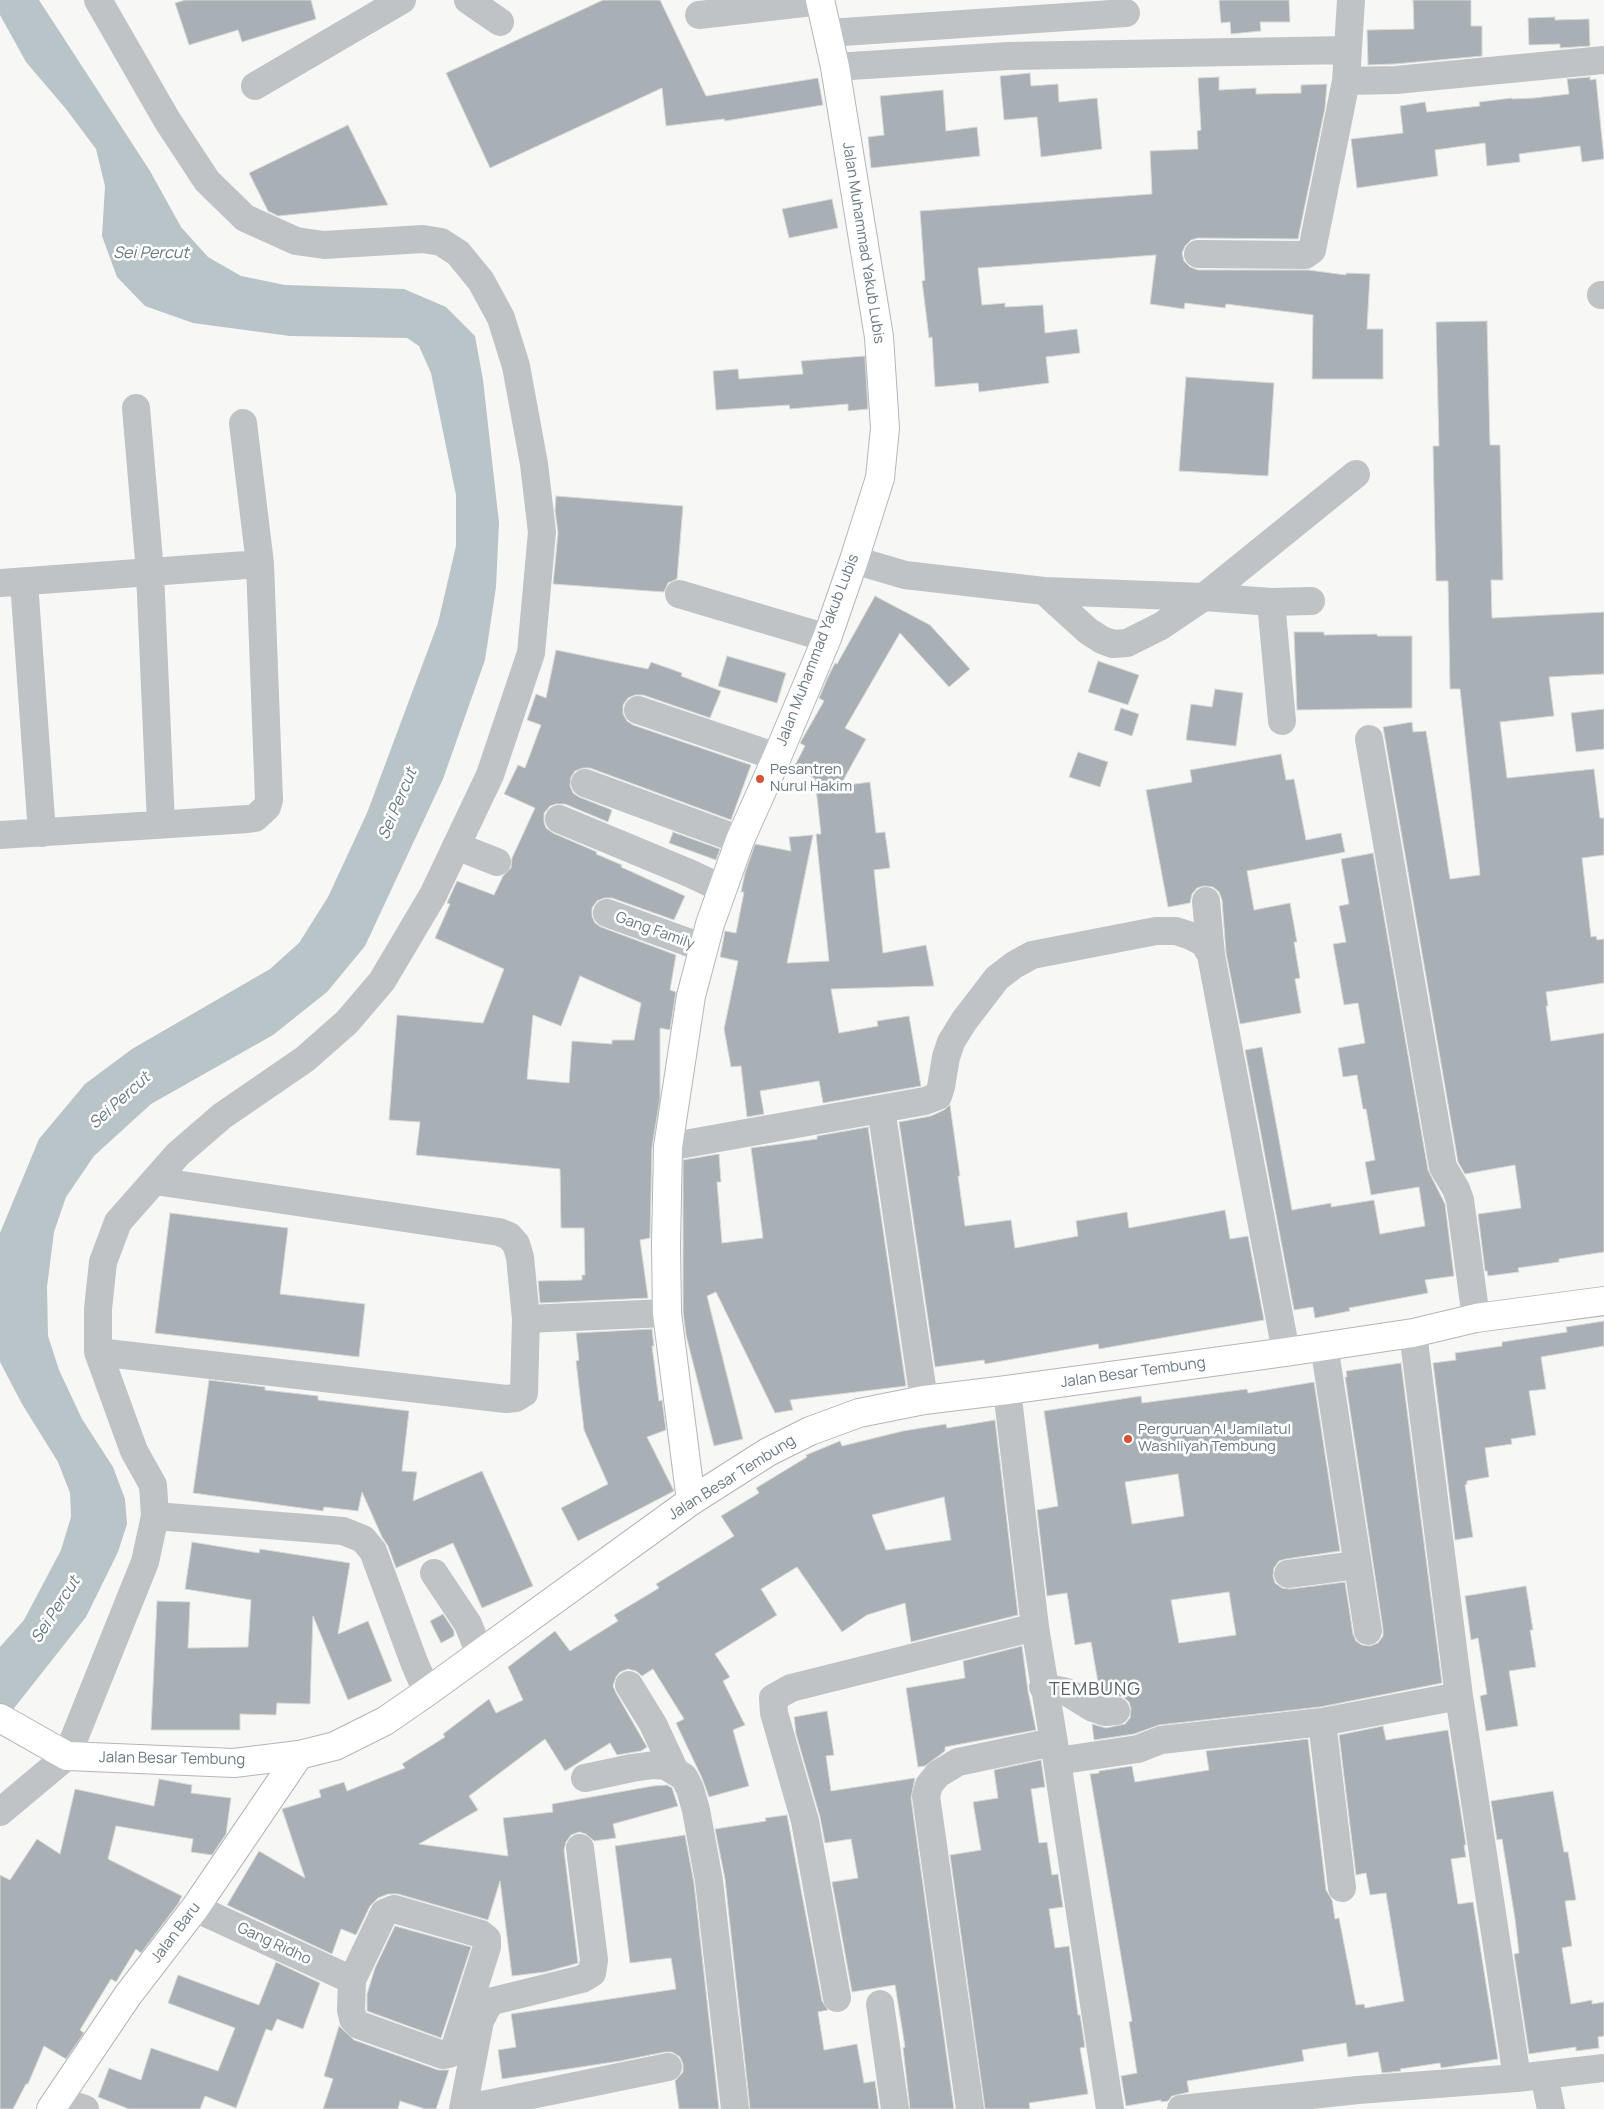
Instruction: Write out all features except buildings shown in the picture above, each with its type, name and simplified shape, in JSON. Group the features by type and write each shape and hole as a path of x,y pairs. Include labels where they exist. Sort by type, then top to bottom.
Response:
{"main road":[{"name":"Jalan Muhammad Yakub Lubis","path":"691,1501 667,1313 666,1244 668,1147 690,996 740,840 827,638 854,560 880,478 885,428 879,337 835,67 821,1"},
{"name":"Jalan Besar Tembung","path":"55,1750 234,1763 299,1755 335,1746 385,1720 427,1692 691,1501 768,1452 810,1431 859,1414 924,1400 1286,1352 1413,1333 1476,1318 1604,1301"},
{"path":"0,1718 55,1750"},
{"name":"Jalan Baru","path":"55,2105 128,1995 195,1908 299,1755"}],"street":[{"path":"0,1812 55,1750 145,1562 154,1516 153,1485 134,1451 98,1352 98,1309 103,1262 118,1222 178,1154 222,1116 305,1060 347,1022 382,981 433,895 490,775 530,653 542,532 534,464 518,376 501,318 475,274 458,253 441,242 423,239 324,245 296,241 245,218 207,181 167,120 98,0"},
{"path":"256,86 402,0"},
{"path":"468,0 500,22"},
{"path":"1198,254 1305,255 1312,250 1346,81 1351,0"},
{"path":"700,15 821,1"},
{"path":"828,33 1126,13"},
{"path":"835,67 1008,56 1347,50"},
{"path":"1346,81 1396,80 1604,60"},
{"path":"136,408 150,572 161,824"},
{"path":"0,836 255,818 267,807 269,800 260,564 243,423"},
{"path":"1044,591 1102,640 1113,644 1127,643 1142,637 1204,597 1356,474"},
{"path":"854,560 905,575 1044,591 1204,597 1271,602 1311,601"},
{"path":"42,833 12,582 260,564"},
{"path":"679,594 827,638"},
{"path":"1271,602 1282,721"},
{"path":"638,710 777,757"},
{"path":"1370,739 1443,1166 1460,1200 1476,1318"},
{"path":"585,784 740,840"},
{"path":"559,820 689,873 723,889"},
{"path":"456,846 497,862"},
{"path":"1206,901 1211,955 1286,1352"},
{"name":"Gang Family","path":"607,913 704,948"},
{"path":"668,1147 924,1101 938,1096 946,1056 951,1042 964,1021 997,978 1014,964 1032,955 1156,931 1176,931 1204,943 1211,955"},
{"path":"869,1111 875,1112 882,1117 924,1400"},
{"path":"98,1352 511,1399 521,1396 525,1388 526,1319 520,1257 516,1244 509,1236 154,1181"},
{"path":"526,1319 667,1313"},
{"path":"1413,1333 1459,1696 1517,2078"},
{"path":"1324,1345 1368,1632"},
{"path":"1007,1390 1035,1627 1110,2109"},
{"path":"154,1516 343,1531 362,1539 373,1551 427,1692"},
{"path":"1288,1574 1357,1565"},
{"path":"434,1573 468,1624 480,1654"},
{"path":"837,1998 805,1822 774,1713 773,1698 791,1688 1035,1627"},
{"path":"629,1685 653,1724 674,1769 684,1777 690,1789 704,1848 735,2109"},
{"path":"1044,1687 1067,1692 1093,1708 1105,1712 1116,1711"},
{"path":"970,2109 926,1796 929,1785 938,1774 958,1762 1055,1752 1138,1749 1161,1740 1322,1722 1459,1696"},
{"path":"1322,1722 1342,1888"},
{"path":"585,1778 654,1765 674,1769"},
{"path":"580,1848 594,1960 592,1973 582,1979 493,2000 480,2021 463,2109 668,2067"},
{"name":"Gang Ridho","path":"195,1908 352,1980"},
{"path":"390,1909 481,1934 487,1939 487,1947 454,2050 449,2054 443,2055 355,2022 351,2010 352,1980 380,1920 384,1913 390,1909"},
{"path":"880,2004 895,2109"},
{"path":"1181,2109 1360,2099 1604,2068"},
{"path":"1544,2075 1551,2109"},
{"path":"55,2105 85,2109"}],"water":[{"name":"Sei Percut","path":"0,0 39,0 150,171 181,227 208,257 241,276 285,285 404,289 446,307 475,336 483,380 499,523 496,587 485,660 443,779 365,946 327,992 273,1035 151,1104 94,1156 66,1197 54,1232 47,1287 48,1336 59,1370 82,1419 113,1467 125,1499 127,1524 118,1552 86,1617 0,1726 0,1647 24,1620 61,1550 71,1517 70,1493 58,1462 22,1404 0,1362 0,1233 39,1139 85,1084 132,1049 270,969 299,943 328,897 367,813 438,623 456,546 456,495 431,373 419,346 407,338 290,336 193,323 145,306 117,277 102,236 105,186 96,149 66,109 26,62 0,15"}],"place":[{"name":"Pesantren Nurul Hakim","path":"760,779"},
{"name":"Perguruan Al Jamilatul Washliyah Tembung","path":"1128,1439"}],"district":[{"name":"TEMBUNG","path":"1095,1690"}]}
